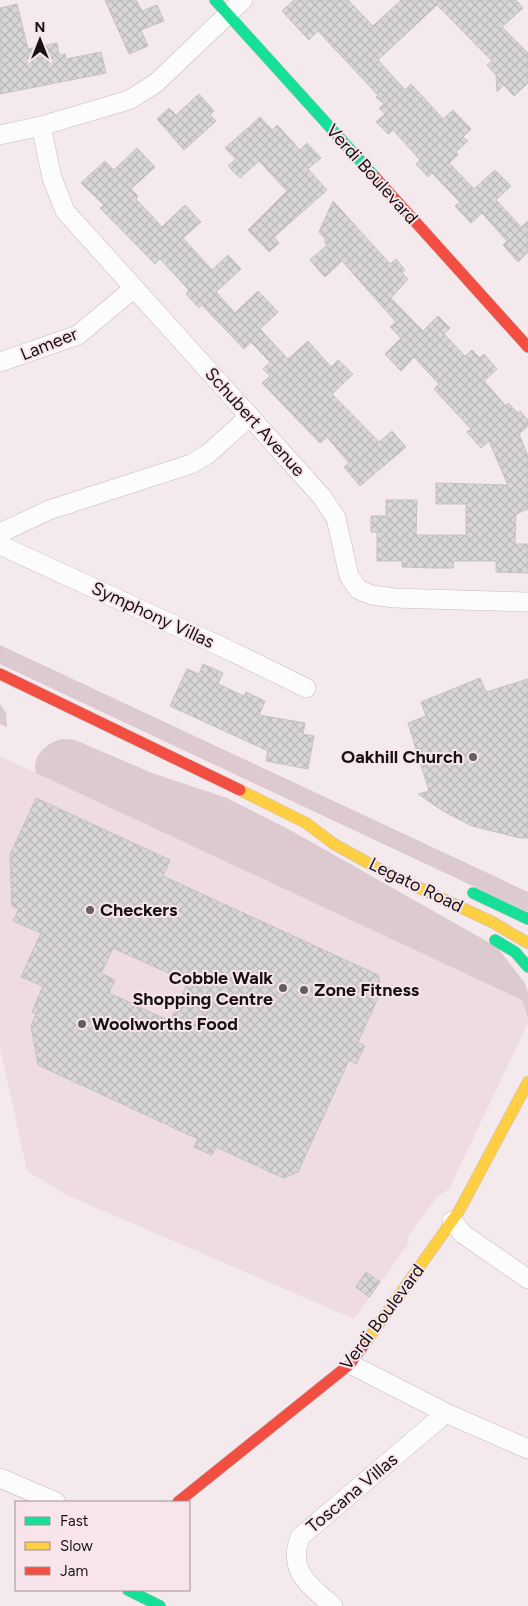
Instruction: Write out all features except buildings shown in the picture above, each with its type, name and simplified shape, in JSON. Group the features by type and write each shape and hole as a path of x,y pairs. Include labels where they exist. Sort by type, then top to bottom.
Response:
{"street":[{"name":"Verdi Boulevard","path":"215,0 528,347"},
{"path":"0,135 108,108 141,94 243,0"},
{"name":"Schubert Avenue","path":"41,126 52,178 65,211 133,289 322,497 336,518 349,576 359,590 372,595 394,598 528,602"},
{"name":"Lameer","path":"4,356 78,335 133,289"},
{"path":"0,533 49,510 191,464 208,454 250,416"},
{"name":"Symphony Villas","path":"0,545 235,653 306,688"},
{"name":"Legato Road","path":"0,674 306,823 324,838 429,894 462,907 528,943"},
{"name":"Legato Road","path":"8,692 139,752 180,761"},
{"name":"Legato Road","path":"306,823 333,829"},
{"name":"Legato Road","path":"460,888 528,919"},
{"path":"429,894 441,906 473,926"},
{"path":"488,936 515,952 528,967"},
{"path":"440,1239 457,1228 528,1082"},
{"path":"457,1228 528,1278"},
{"name":"Verdi Boulevard","path":"179,1501 350,1364 440,1239"},
{"path":"350,1364 446,1413 528,1449"},
{"name":"Toscana Villas","path":"333,1606 308,1584 301,1573 295,1560 296,1548 300,1537 446,1413"},
{"path":"0,1478 52,1501"},
{"path":"130,1591 160,1606"}],"shaded area":[{"path":"0,645 528,892 528,912 0,664"},
{"path":"0,704 6,713 7,727 0,724"},
{"path":"62,739 75,740 152,773 227,798 290,830 497,947 525,983 528,993 528,1019 522,1000 36,773 35,767 38,756 51,743"},
{"path":"0,756 522,1000 528,1023 449,1189 437,1197 408,1236 409,1243 354,1319 67,1195 27,1171 0,1047"}],"traffic: fast":[{"path":"215,0 375,177"},
{"path":"473,893 528,919"},
{"path":"495,940 515,952 528,967"},
{"path":"130,1591 160,1606"}],"traffic: slow":[{"path":"240,790 306,823 334,844 381,870 492,922 528,943"},
{"path":"368,1339 459,1211 528,1082"}],"traffic: jam":[{"path":"375,177 528,347"},
{"path":"0,674 240,790"},
{"path":"179,1501 350,1364 368,1339"}],"place":[{"name":"Oakhill Church","path":"473,757"},
{"name":"Checkers","path":"90,910"},
{"name":"Cobble Walk Shopping Centre","path":"283,988"},
{"name":"Zone Fitness","path":"304,990"},
{"name":"Woolworths Food","path":"82,1024"}]}
